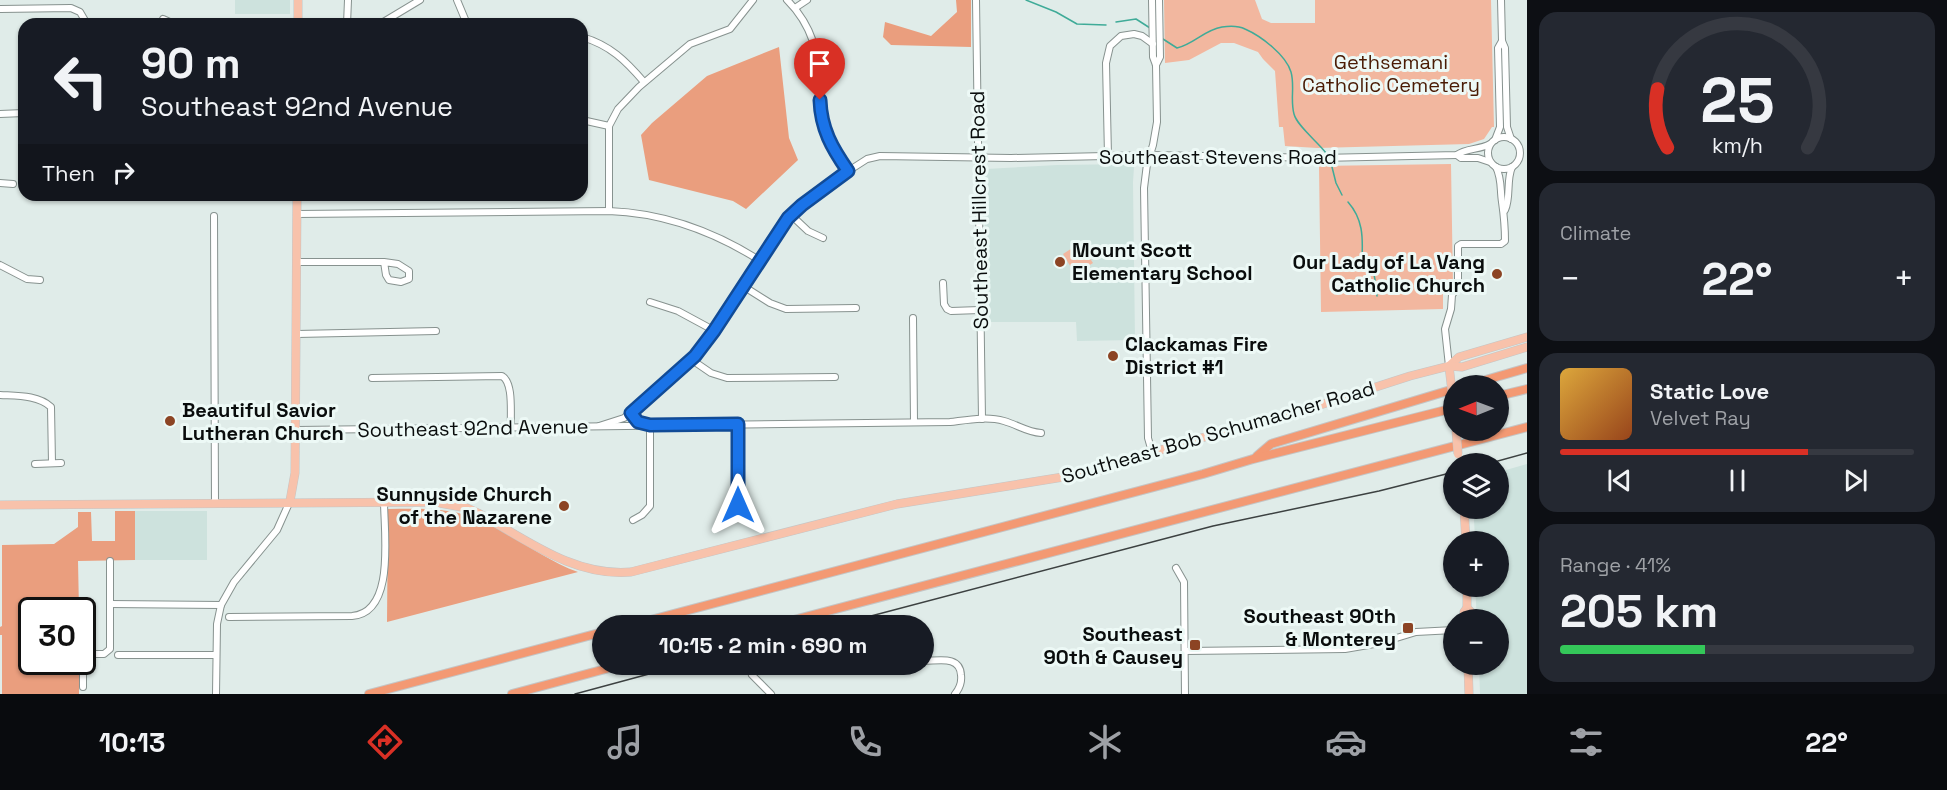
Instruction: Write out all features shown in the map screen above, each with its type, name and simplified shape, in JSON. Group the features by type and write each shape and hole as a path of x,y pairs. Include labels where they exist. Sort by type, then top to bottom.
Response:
{"highway":[{"path":"1503,375 1527,368"},
{"path":"1509,393 1527,388"},
{"path":"1253,459 1271,444 1443,389"},
{"path":"670,615 1443,409"},
{"path":"813,615 1527,427"},
{"path":"369,694 592,635"},
{"path":"512,694 592,673"}],"main road":[{"path":"298,0 298,18"},
{"path":"0,505 290,501 295,473 297,201"},
{"name":"Southeast Bob Schumacher Road","path":"1449,366 1460,357 1527,337"},
{"name":"Southeast Bob Schumacher Road","path":"290,501 434,501 466,508 570,564 595,570 627,572 647,569 888,506 1082,474 1110,467 1152,452 1289,415 1410,376 1449,366 1462,367 1527,346"},
{"path":"1449,366 1450,375"},
{"path":"1467,597 1467,608"},
{"path":"1468,675 1469,694"}],"street":[{"path":"347,18 348,0"},
{"path":"390,18 420,0"},
{"path":"457,0 464,18"},
{"path":"609,211 609,126 621,105 644,82 690,44 730,29 753,0"},
{"path":"787,0 808,28 817,51 820,110 824,130 831,147 848,171"},
{"path":"795,8 807,0"},
{"name":"Southeast Hillcrest Road","path":"976,0 982,419"},
{"path":"1152,0 1155,43"},
{"path":"1152,452 1148,438 1144,206 1145,176 1157,122 1156,65 1153,57 1160,19 1159,0"},
{"path":"1449,366 1445,329 1451,309 1452,295 1458,287 1458,246 1505,241 1508,179 1519,155 1507,127 1501,0"},
{"path":"0,9 71,8 80,12 84,18"},
{"path":"1108,156 1107,54 1110,46 1121,36 1134,34 1155,43"},
{"path":"588,39 615,51 644,82"},
{"path":"1502,41 1498,48 1500,127 1488,153 1490,162 1496,167 1505,169 1527,158"},
{"path":"0,114 18,113"},
{"path":"588,121 609,126"},
{"path":"1492,142 1503,137 1527,150"},
{"name":"Southeast Stevens Road","path":"1457,155 1460,152 1480,149 1492,142"},
{"name":"Southeast Stevens Road","path":"599,426 617,422 631,413 692,360 714,331 790,215 867,159 880,156 979,158 1150,155 1321,158 1457,155 1461,158 1478,158 1490,162"},
{"path":"1496,167 1500,177 1502,204 1505,210"},
{"path":"0,183 13,184"},
{"path":"297,214 609,211 640,214 681,222 721,237 759,260"},
{"path":"790,215 808,231 823,238"},
{"path":"214,216 215,503"},
{"path":"297,262 384,262"},
{"path":"1,268 27,279 40,280"},
{"path":"943,283 944,304 947,309 951,311 980,310"},
{"path":"743,286 770,303 786,309 856,308"},
{"path":"650,302 678,311 714,331"},
{"path":"913,318 914,422"},
{"path":"297,333 436,331"},
{"path":"692,360 711,373 727,378 835,377"},
{"path":"372,378 502,376 510,385 511,428"},
{"path":"0,395 31,398 51,407 52,463"},
{"path":"631,413 638,422 650,425 650,506 642,515 633,520"},
{"name":"Southeast 92nd Avenue","path":"296,430 914,422 982,419 1004,421 1030,433 1041,434"},
{"path":"738,424 738,505 744,518"},
{"path":"35,464 61,464"},
{"path":"216,694 218,617 221,605 234,582 278,530 290,501"},
{"path":"229,617 352,616 371,609 380,594 383,576 384,501"},
{"path":"83,687 83,654 104,654 110,649 110,561"},
{"path":"1176,568 1184,582 1185,694"},
{"path":"110,604 221,605"},
{"path":"1185,651 1345,649 1380,643 1416,632 1443,631"},
{"path":"118,655 216,655"},
{"path":"934,661 951,661 957,664 961,671 961,685 955,694"},
{"path":"752,675 771,694"}],"shaded area":[{"path":"235,0 290,0 290,14 235,14"},
{"path":"956,0 971,0 971,47 891,45 883,37 885,22 931,36 957,12"},
{"path":"779,47 789,138 798,160 746,209 733,201 649,180 641,135 652,123 707,76"},
{"name":"Mount Scott Elementary School","path":"1132,164 1134,167 1135,340 1077,341 1076,322 986,322 984,173 986,169"},
{"path":"1527,464 1527,694 1480,694 1479,675 1509,675 1509,609 1476,609 1476,597 1509,597 1509,531 1475,531 1474,519 1509,519 1509,469"},
{"path":"388,509 440,510 471,517 578,572 387,622"},
{"path":"115,511 135,511 135,560 78,561 79,597 18,597 18,675 79,675 79,694 2,694 0,627 2,626 2,545 54,544 78,527 78,512 91,512 92,541 115,541"},
{"path":"135,511 207,511 207,560 135,560"}],"green space":[{"name":"Gethsemani Catholic Cemetery","path":"1164,0 1255,0 1262,19 1271,23 1315,23 1315,0 1491,0 1494,127 1484,139 1469,144 1317,148 1285,146 1283,127 1279,127 1275,71 1258,52 1234,43 1221,43 1189,60 1165,63"},
{"path":"1451,164 1453,286 1443,291 1443,309 1321,312 1319,166"},
{"path":"1080,243 1093,263 1075,274 1063,254"}],"waterway":[{"path":"1026,0 1056,12 1077,24 1106,25"},
{"path":"1116,22 1136,19 1150,28"},
{"path":"1163,39 1177,48 1216,29 1231,26 1240,27 1258,36 1284,59 1291,72 1293,109 1296,119 1326,153"},
{"path":"1331,163 1342,195"},
{"path":"1348,202 1357,215 1362,236 1362,258 1372,269 1377,296"}],"tram line":[{"path":"1509,458 1527,453"},
{"path":"875,615 1213,526 1379,491 1443,475"},
{"path":"575,694 645,675"}],"place":[{"name":"Mount Scott Elementary School","path":"1060,262"},
{"name":"Our Lady of La Vang Catholic Church","path":"1497,274"},
{"name":"Clackamas Fire District #1","path":"1113,356"},
{"name":"Beautiful Savior Lutheran Church","path":"170,421"},
{"name":"Sunnyside Church of the Nazarene","path":"564,506"},
{"name":"Southeast 90th & Monterey","path":"1408,628"},
{"name":"Southeast 90th & Causey","path":"1195,645"}],"route":[{"path":"738,505 738,424 650,425 638,422 631,413 692,360 714,331 780,227 795,210 848,171 827,139 820,100"}]}
